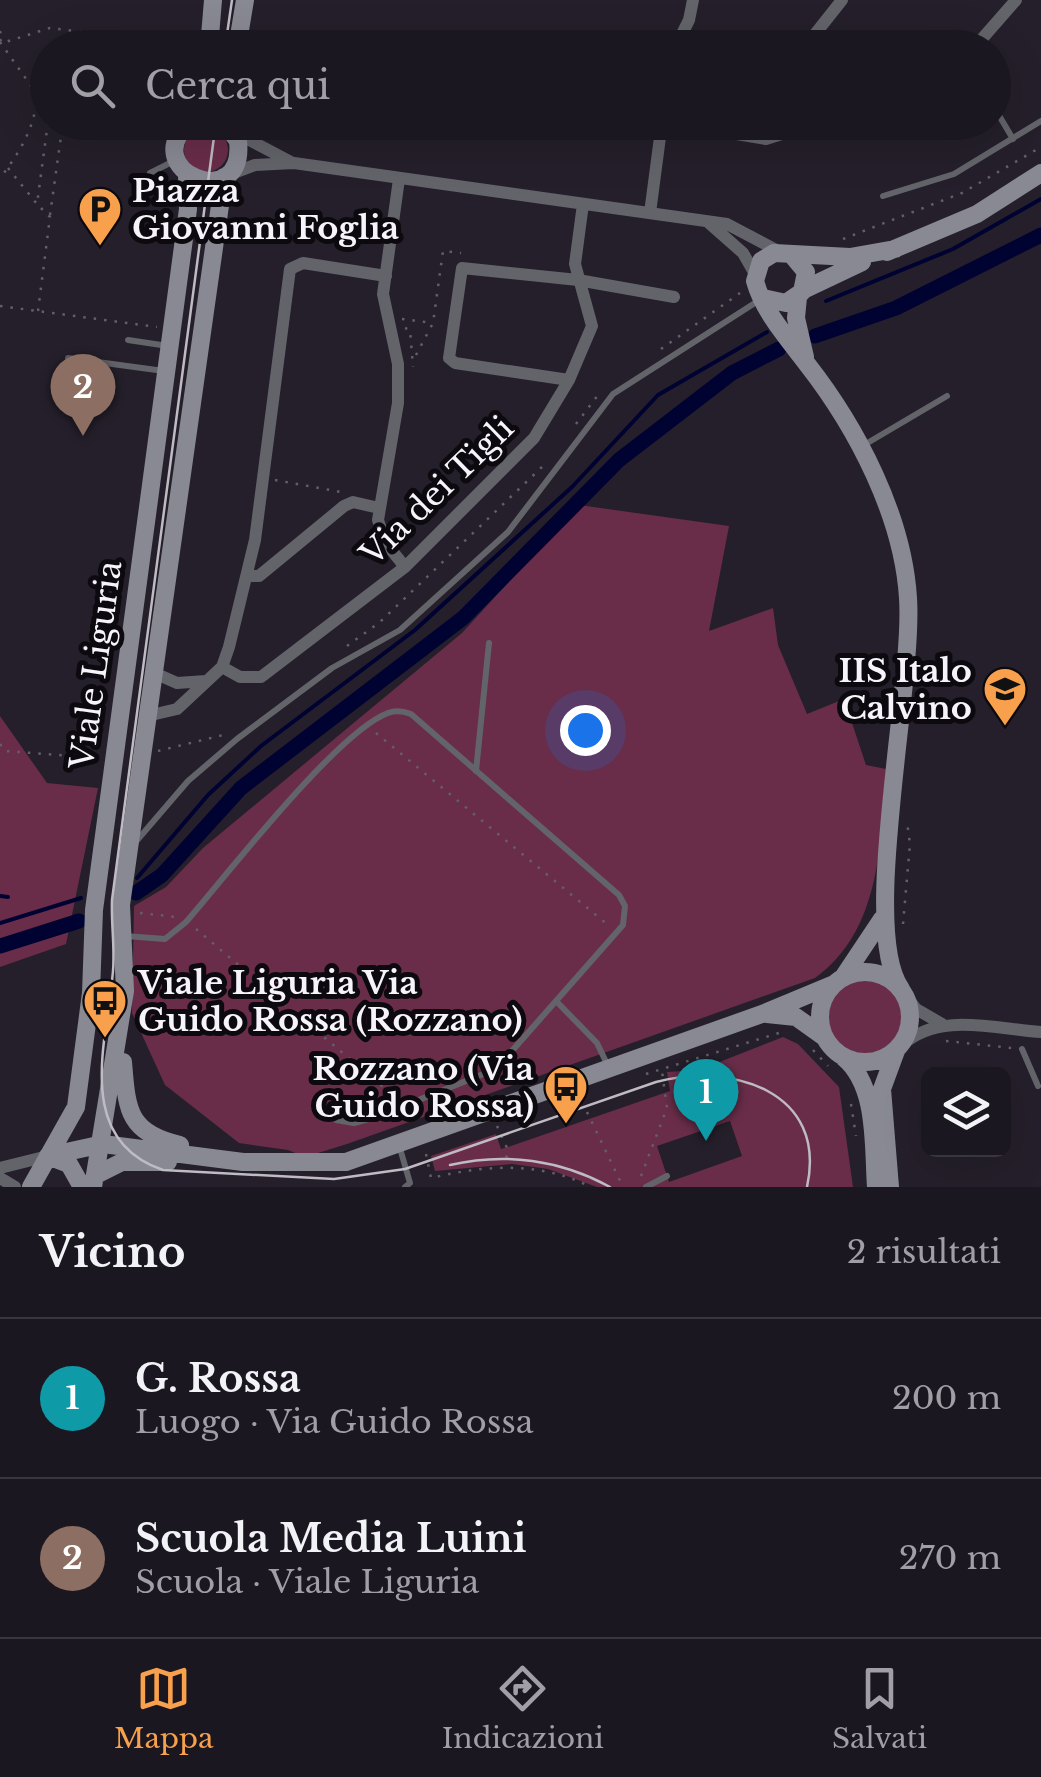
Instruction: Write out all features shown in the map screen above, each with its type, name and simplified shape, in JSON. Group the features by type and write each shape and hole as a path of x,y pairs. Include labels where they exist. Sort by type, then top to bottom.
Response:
{"street":[{"path":"208,30 214,0"},
{"path":"240,30 244,0"},
{"path":"684,30 693,0"},
{"path":"818,30 842,0"},
{"path":"990,30 1016,0"},
{"name":"Viale Liguria","path":"31,1187 76,1107 91,993 94,910 165,372 166,337 188,209 182,167 184,140"},
{"name":"Viale Liguria","path":"96,1180 120,1031 126,972 122,935 129,847 152,672 224,177 239,151 235,140"},
{"path":"254,140 294,163"},
{"path":"650,213 660,140"},
{"path":"182,167 206,182 254,166 294,163 726,224 804,267 796,318 807,363"},
{"path":"764,298 780,304 977,214 1041,172"},
{"path":"399,180 385,310 400,382 379,508 379,532 405,567"},
{"name":"Via dei Tigli","path":"222,667 240,677 261,677 405,567 522,454 570,380 592,326 574,264 583,204"},
{"path":"706,222 743,253 750,282 764,298 792,348 807,363 859,448 894,527 909,611 884,914 886,962 916,1009 942,1024"},
{"path":"750,282 767,256 850,257 896,249"},
{"path":"147,716 177,709 222,667 248,576 290,269 302,264 386,276"},
{"path":"570,380 456,363 448,353 462,268 578,280 674,297"},
{"name":"Via dei Tigli","path":"248,576 258,576 344,506 353,502 379,508"},
{"path":"152,672 177,683 208,681"},
{"path":"832,1055 820,1011 837,982 865,949 884,914"},
{"path":"96,1180 122,1162 333,1164 872,972 903,992 911,1021 882,1089 890,1187"},
{"path":"762,1014 796,1017 832,1055 857,1072 866,1092 876,1187"},
{"path":"832,1055 864,1063 898,1049 919,1032 942,1024 1041,1032"},
{"path":"120,1031 127,1101 139,1127 168,1142 243,1162"},
{"path":"0,1168 103,1144 243,1162"},
{"path":"48,1156 69,1164 82,1187"},
{"path":"0,1178 16,1187"}],"lane":[{"path":"1012,139 1041,121"},
{"path":"884,196 954,174 1010,140"},
{"path":"150,173 182,167"},
{"path":"129,847 146,834 188,781 237,739 332,668 400,630 508,532 613,394 764,298"},
{"path":"128,340 166,337"},
{"path":"68,358 165,372"},
{"path":"859,448 947,396"},
{"path":"476,771 489,643"},
{"path":"122,935 165,939 186,922 317,771 390,712 410,714 619,895 626,916 617,933 496,1069 354,1123 336,1120"},
{"path":"558,1003 596,1044 608,1068"},
{"path":"1022,1049 1038,1086"},
{"path":"398,1144 407,1185"},
{"path":"646,1187 666,1176"}],"path":[{"path":"0,30 1,41 30,84"},
{"path":"42,30 67,30"},
{"path":"1,41 30,33"},
{"path":"0,178 20,150 30,121"},
{"path":"37,204 46,140"},
{"path":"38,311 61,140"},
{"path":"824,256 824,244 962,193 1041,148"},
{"path":"8,168 50,220"},
{"path":"654,354 750,282"},
{"path":"0,306 166,337"},
{"path":"396,318 433,323"},
{"path":"575,425 593,398 608,386"},
{"path":"334,655 380,622 543,466"},
{"path":"263,478 342,492"},
{"path":"368,726 617,933"},
{"path":"150,752 228,734"},
{"path":"2,749 114,759"},
{"path":"903,927 910,844 906,823"},
{"path":"130,912 186,922 404,1107"},
{"path":"646,1074 792,1032"},
{"path":"805,1039 832,1055"},
{"path":"940,1040 1022,1049"},
{"path":"636,1187 668,1108 662,1069"},
{"path":"850,1096 858,1147"},
{"path":"587,1112 622,1187"},
{"path":"498,1125 506,1148 506,1167"},
{"path":"419,1133 431,1178 506,1167 558,1174 591,1187"}],"shaded area":[{"path":"187,140 226,142 226,158 214,170 198,170 186,158"},
{"path":"579,505 729,526 709,631 773,608 778,645 807,714 844,699 866,765 886,769 879,855 865,910 853,936 837,959 815,978 347,1144 305,1157 288,1150 239,1143 165,1085 132,1013 134,906 166,887 203,848 462,633"},
{"path":"0,716 47,783 98,788 66,944 0,967"},
{"path":"865,980 891,991 902,1017 891,1043 865,1054 839,1043 828,1017 839,991"},
{"path":"783,1037 798,1044 839,1087 853,1187 597,1187 548,1169 512,1164 435,1171 431,1156 496,1134 501,1149 511,1146 670,1091 667,1072 699,1070","holes":["730,1121 742,1156 669,1182 657,1146"]}],"waterway":[{"path":"826,301 953,249 1041,199"},
{"path":"815,336 896,308 1041,235"},
{"path":"137,878 208,795 261,746 415,630 572,487 658,395 767,332"},
{"path":"136,893 162,875 241,788 463,618 619,460 732,373 779,349"},
{"path":"0,896 8,897"},
{"path":"0,923 81,898"},
{"path":"0,946 79,921"}],"tram line":[{"path":"228,30 232,0"},
{"path":"214,140 112,900 113,962 102,1085 106,1112 116,1136 135,1155 163,1170 334,1179 405,1169 656,1082 714,1076 768,1091 788,1106 803,1127 810,1154 807,1187"},
{"path":"450,1165 491,1159 532,1161 572,1170 610,1187"}],"place":[{"name":"Piazza Giovanni Foglia","path":"100,247"},
{"name":"Scuola Media Luini","path":"83,436"},
{"name":"IIS Italo Calvino","path":"1005,727"},
{"name":"Viale Liguria Via Guido Rossa (Rozzano)","path":"105,1039"},
{"name":"Rozzano (Via Guido Rossa)","path":"566,1125"},
{"name":"G. Rossa","path":"706,1141"}]}
